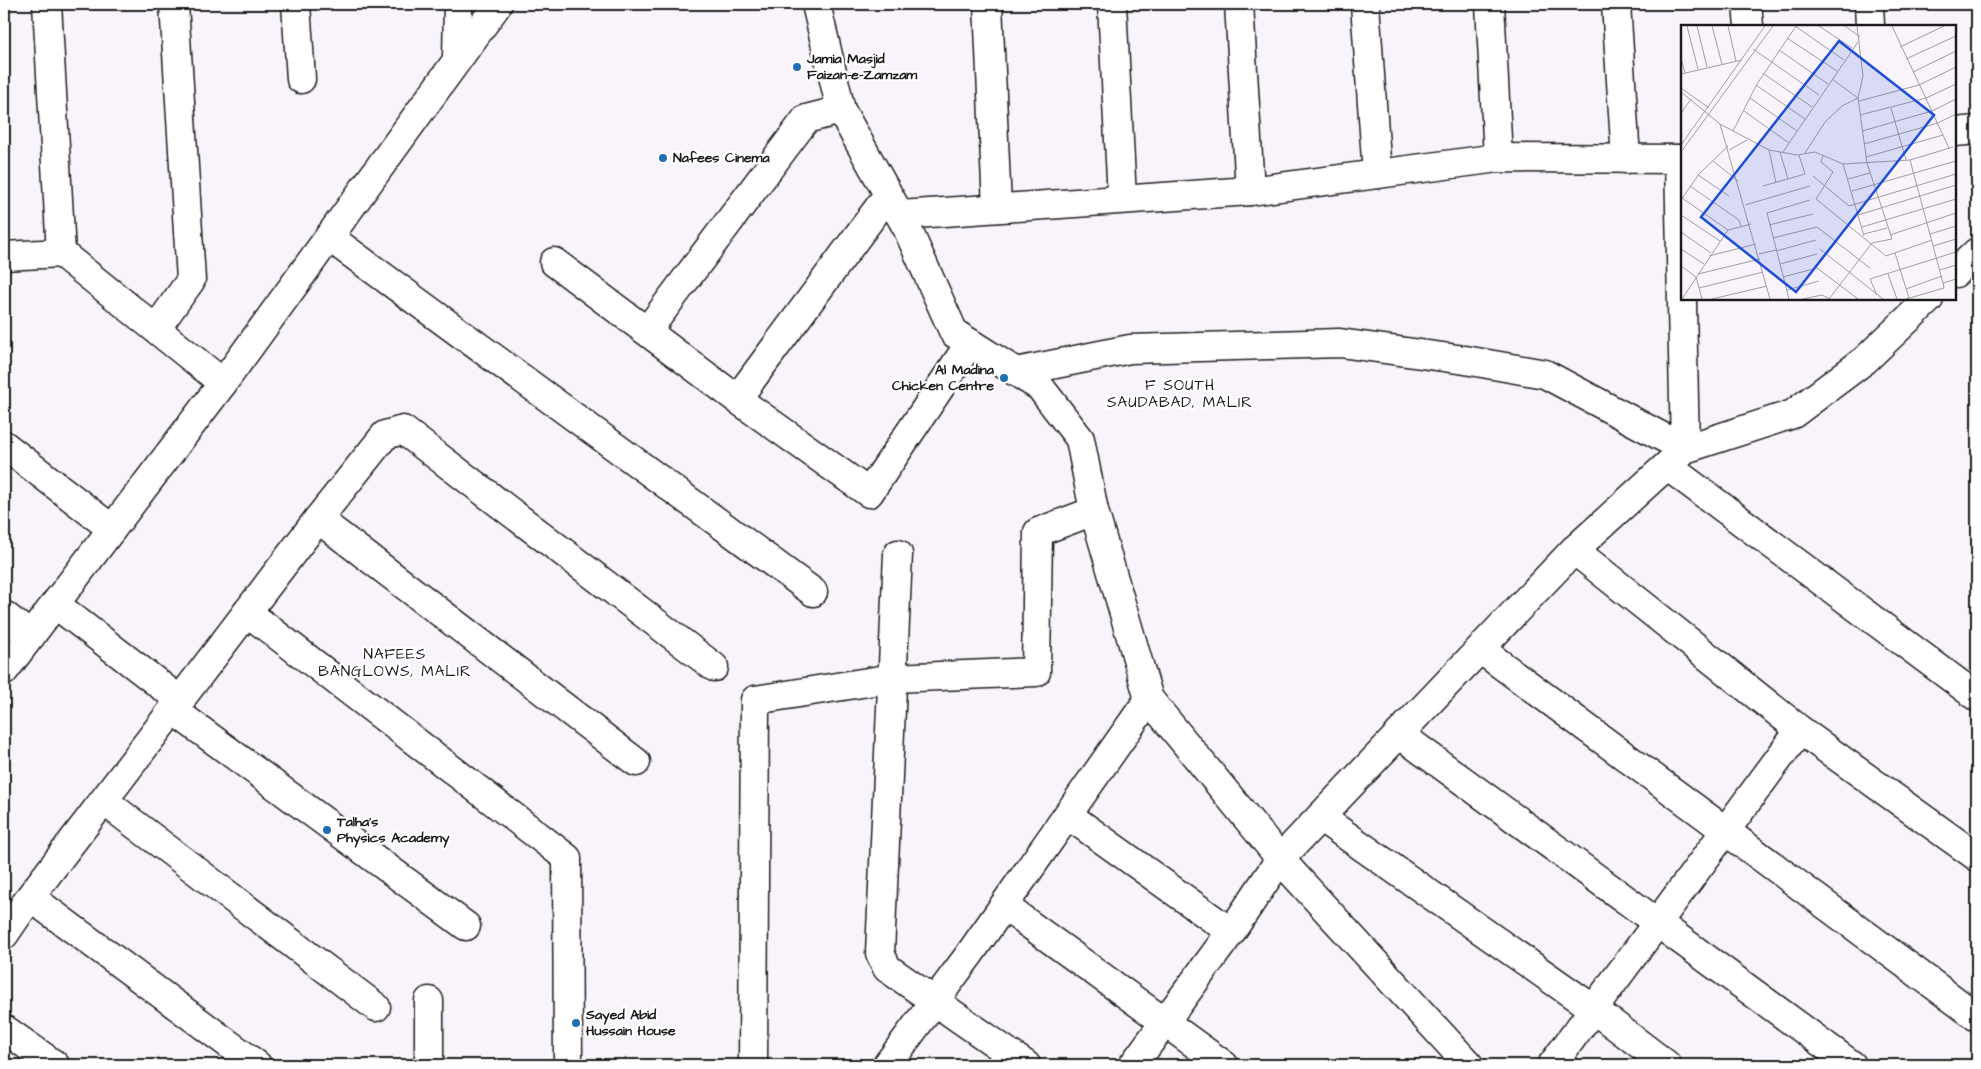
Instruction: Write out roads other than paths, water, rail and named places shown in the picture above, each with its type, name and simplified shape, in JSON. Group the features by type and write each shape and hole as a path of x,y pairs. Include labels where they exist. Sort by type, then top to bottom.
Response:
{"street":[{"path":"47,4 61,253"},
{"path":"156,329 191,280 174,4"},
{"path":"296,4 301,78"},
{"path":"457,60 458,4"},
{"path":"4,671 223,383 498,4"},
{"path":"816,4 842,110 894,205 954,333 1040,388 1080,439 1094,511 1149,699 1280,859 1469,1065"},
{"path":"988,4 997,208"},
{"path":"1112,4 1122,199"},
{"path":"1239,4 1250,191"},
{"path":"1365,4 1377,174"},
{"path":"1490,4 1498,158"},
{"path":"1616,4 1626,159"},
{"path":"1747,4 1749,25"},
{"path":"1869,4 1870,25"},
{"path":"648,330 806,119 842,110"},
{"path":"1956,132 1977,130"},
{"path":"894,205 997,208 1250,191 1498,158 1681,159 1676,458"},
{"path":"737,398 894,205"},
{"path":"329,237 813,592"},
{"path":"1956,273 1977,252"},
{"path":"4,256 61,253 223,383"},
{"path":"554,262 869,493 970,343"},
{"path":"1132,1065 1231,932 1280,859 1574,550 1676,458 1793,414 1866,360 1928,300"},
{"path":"1016,372 1130,349 1340,343 1465,360 1546,374 1676,458 1977,697"},
{"path":"4,935 30,897 318,519 385,435 402,430 714,668"},
{"path":"4,445 112,529"},
{"path":"753,1065 755,700 893,678 1036,672 1038,532 1094,511"},
{"path":"318,519 636,762"},
{"path":"1574,550 1800,730 1977,857"},
{"path":"898,554 880,953 887,968 1026,1065"},
{"path":"55,604 177,705 466,926"},
{"path":"248,612 567,858 568,1065"},
{"path":"4,615 30,636"},
{"path":"1480,649 1977,1017"},
{"path":"887,1065 1004,906 1149,699"},
{"path":"1552,1065 1592,1008 1657,924 1800,730"},
{"path":"1399,734 1852,1065"},
{"path":"104,801 376,1007"},
{"path":"1068,815 1231,932"},
{"path":"1320,817 1592,1008 1667,1065"},
{"path":"30,897 257,1065"},
{"path":"1004,906 1224,1065"},
{"path":"429,1001 429,1065"},
{"path":"4,1029 55,1065"}],"place":[{"name":"Jamia Masjid Faizan-e-Zamzam","path":"797,67"},
{"name":"Nafees Cinema","path":"663,158"},
{"name":"Al Madina Chicken Centre","path":"1004,378"},
{"name":"Talha's Physics Academy","path":"327,830"},
{"name":"Sayed Abid Hussain House","path":"576,1023"}],"district":[{"name":"F SOUTH SAUDABAD, MALIR","path":"1180,394"},
{"name":"NAFEES BANGLOWS, MALIR","path":"395,662"}]}
